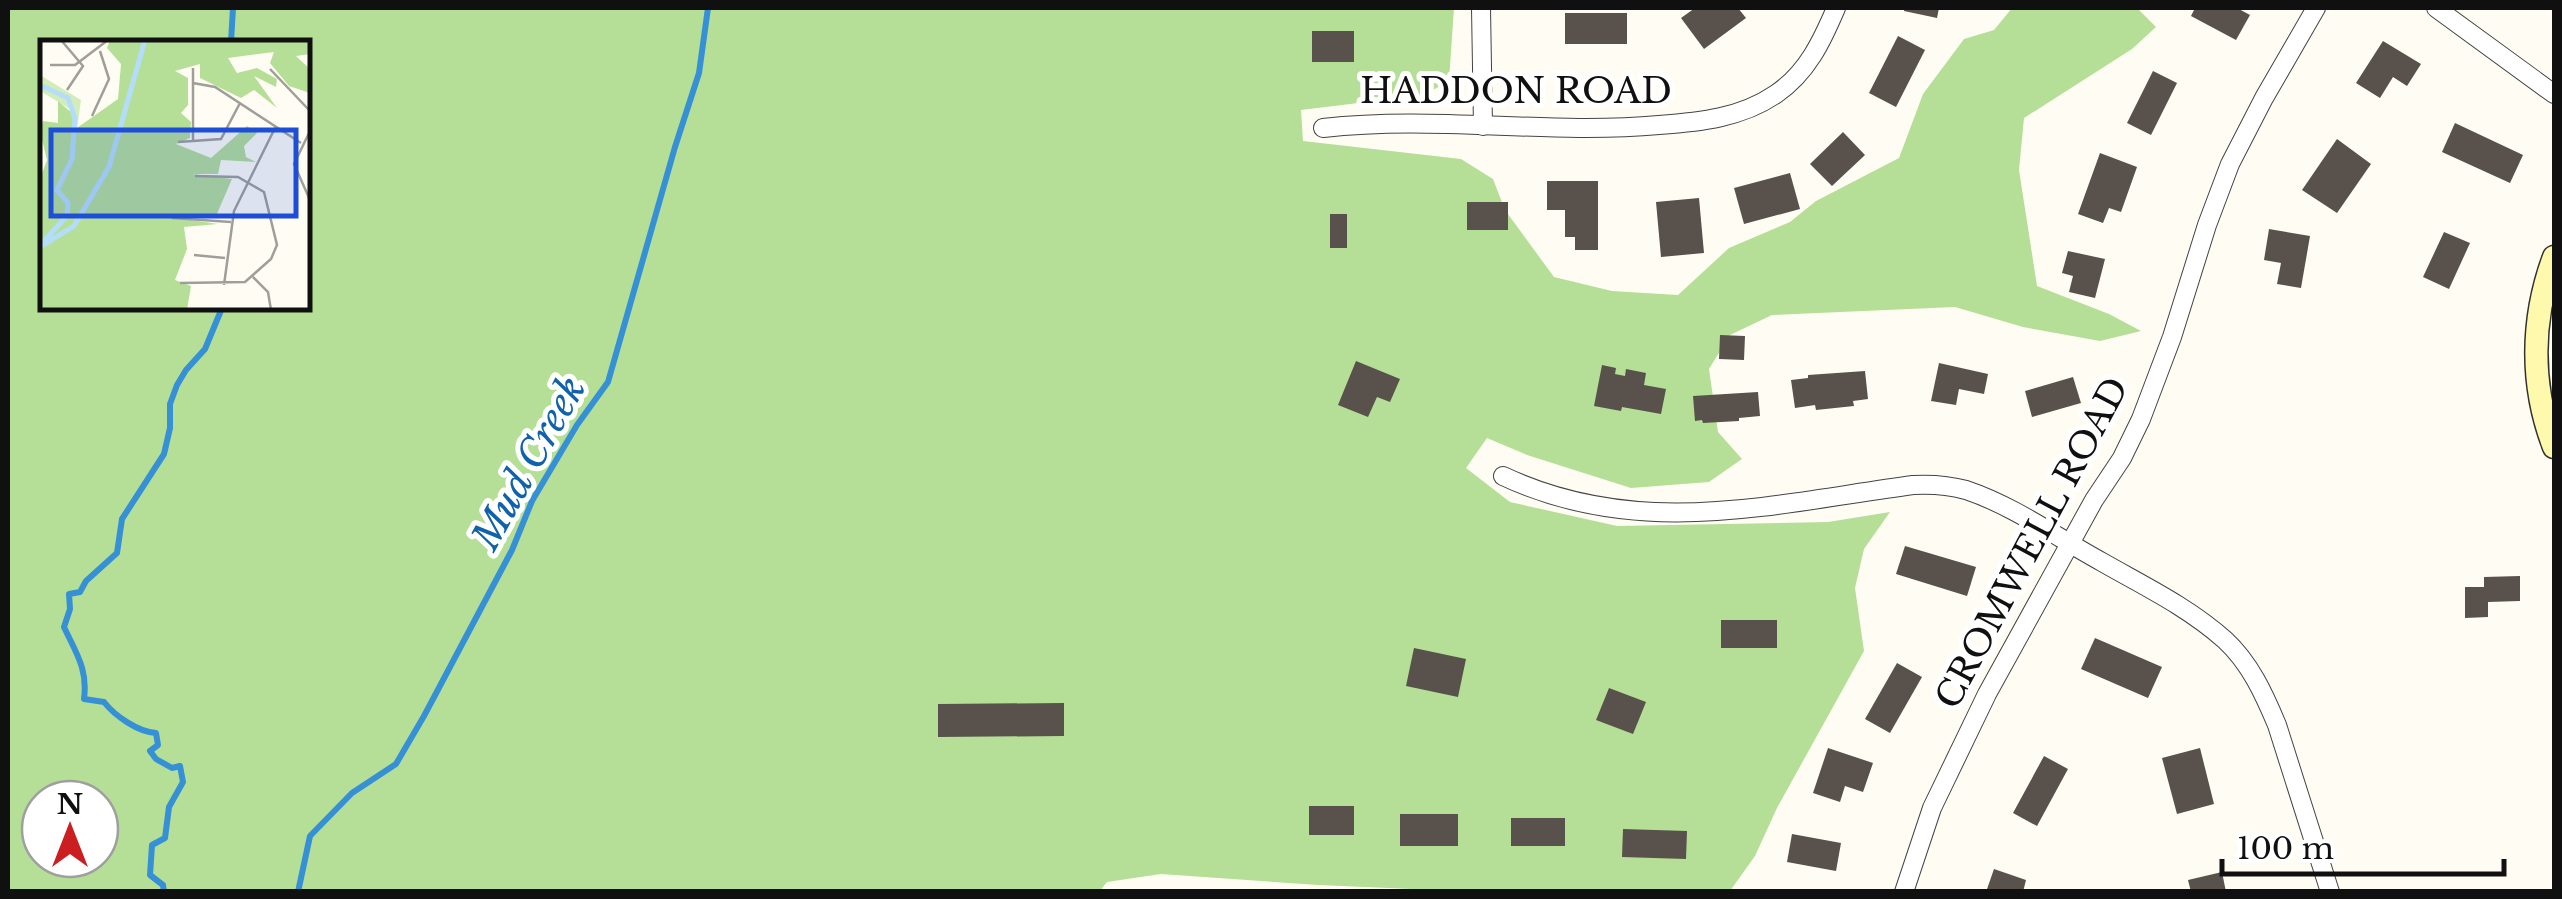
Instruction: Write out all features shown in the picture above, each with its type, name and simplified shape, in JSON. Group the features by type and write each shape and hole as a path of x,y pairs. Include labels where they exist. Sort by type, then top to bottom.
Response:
{"street":[{"path":"1480,8 1483,126"},
{"name":"HADDON ROAD","path":"1323,128 1379,124 1590,129 1645,127 1732,116 1774,96 1802,70 1822,42 1836,8"},
{"name":"CROMWELL ROAD","path":"1904,892 1932,808 1987,694 2141,419 2230,164 2316,8"},
{"path":"2436,8 2554,94"},
{"path":"2554,256 2542,297 2536,357 2541,402 2554,447"},
{"path":"1504,476 1599,508 1634,512 1726,512 1937,484 1992,501 2072,542 2188,611 2226,642 2266,698 2330,892"}],"green space":[{"path":"8,8 1454,8 1449,81 1424,95 1301,110 1303,141 1461,159 1493,179 1505,210 1554,277 1612,291 1678,295 1729,248 1790,222 1816,201 1899,158 1923,94 1964,39 1994,30 2012,8 2137,8 2156,27 2132,49 2024,118 2019,170 2037,286 2141,331 2100,341 2023,327 1955,307 1772,315 1730,335 1709,369 1718,432 1742,459 1709,482 1631,488 1487,438 1466,468 1510,502 1617,526 1828,522 1890,512 1864,549 1855,588 1864,651 1777,808 1755,856 1730,891 1458,891 1161,874 1107,882 1099,892 8,891"}],"building":[{"path":"1695,8 1738,8 1746,18 1704,49 1681,18"},
{"path":"1904,8 1939,8 1937,18"},
{"path":"2195,8 2237,8 2250,15 2236,40 2191,16"},
{"path":"1565,13 1627,13 1627,44 1565,44"},
{"path":"1312,31 1354,31 1354,62 1312,62"},
{"path":"1898,36 1925,50 1896,107 1869,93"},
{"path":"2383,41 2421,64 2407,86 2393,77 2380,98 2356,83"},
{"path":"2153,71 2177,83 2151,135 2127,123"},
{"path":"2455,123 2523,155 2510,183 2442,152"},
{"path":"1843,132 1865,155 1832,186 1810,164"},
{"path":"2337,139 2371,164 2337,213 2302,190"},
{"path":"2100,153 2137,167 2121,212 2109,208 2103,223 2078,214"},
{"path":"1790,173 1800,209 1744,224 1734,188"},
{"path":"1547,181 1598,181 1598,250 1575,250 1575,237 1565,237 1565,210 1547,210"},
{"path":"1699,198 1704,253 1661,257 1656,202"},
{"path":"1467,202 1508,202 1508,230 1467,230"},
{"path":"1330,214 1347,214 1347,248 1330,248"},
{"path":"2269,229 2310,236 2301,288 2277,284 2281,263 2264,260"},
{"path":"2444,232 2470,243 2449,289 2423,277"},
{"path":"2068,251 2105,259 2095,298 2069,292 2073,276 2062,273"},
{"path":"1720,335 1745,336 1744,360 1719,359"},
{"path":"1356,361 1400,379 1390,402 1377,397 1368,417 1338,405"},
{"path":"1939,363 1988,374 1984,394 1959,389 1956,405 1931,401"},
{"path":"1602,365 1616,368 1615,374 1625,376 1626,369 1646,373 1644,385 1666,389 1661,414 1594,406"},
{"path":"1865,371 1868,399 1853,401 1854,406 1795,408 1791,380"},
{"path":"2073,377 2081,403 2032,417 2025,391"},
{"path":"1758,392 1760,416 1739,421 1695,421 1693,396"},
{"path":"1905,546 1976,567 1967,596 1896,574"},
{"path":"2520,576 2520,601 2488,602 2488,617 2465,618 2465,587 2484,587 2484,577"},
{"path":"1721,620 1777,620 1777,648 1721,648"},
{"path":"2095,638 2162,667 2148,698 2081,669"},
{"path":"1414,648 1466,659 1458,697 1406,686"},
{"path":"1897,663 1922,677 1890,733 1865,719"},
{"path":"1609,688 1646,702 1633,734 1596,720"},
{"path":"1064,703 1064,736 938,737 938,704"},
{"path":"1828,748 1873,763 1863,792 1845,786 1840,802 1813,793"},
{"path":"2200,748 2214,804 2177,814 2162,758"},
{"path":"2044,756 2068,769 2037,826 2013,813"},
{"path":"1309,806 1354,806 1354,835 1309,835"},
{"path":"1400,814 1458,814 1458,846 1400,846"},
{"path":"1511,818 1565,818 1565,846 1511,846"},
{"path":"1623,829 1687,831 1686,859 1622,857"},
{"path":"1792,834 1841,843 1836,871 1787,862"},
{"path":"1994,869 2026,880 2023,892 1986,892"},
{"path":"2222,872 2226,892 2191,892 2188,880"}],"waterway":[{"path":"231,40 233,8"},
{"name":"Mud Creek","path":"298,892 310,836 352,793 396,764 512,550 532,501 608,382 699,73 708,8"},
{"path":"164,892 163,885 150,875 152,845 165,838 169,807 183,782 180,766 172,768 150,751 158,745 156,733 127,722 104,702 84,699 83,670 64,627 70,609 69,594 80,592 86,581 117,553 122,519 164,454 170,404 177,385 205,349 221,310"}]}
